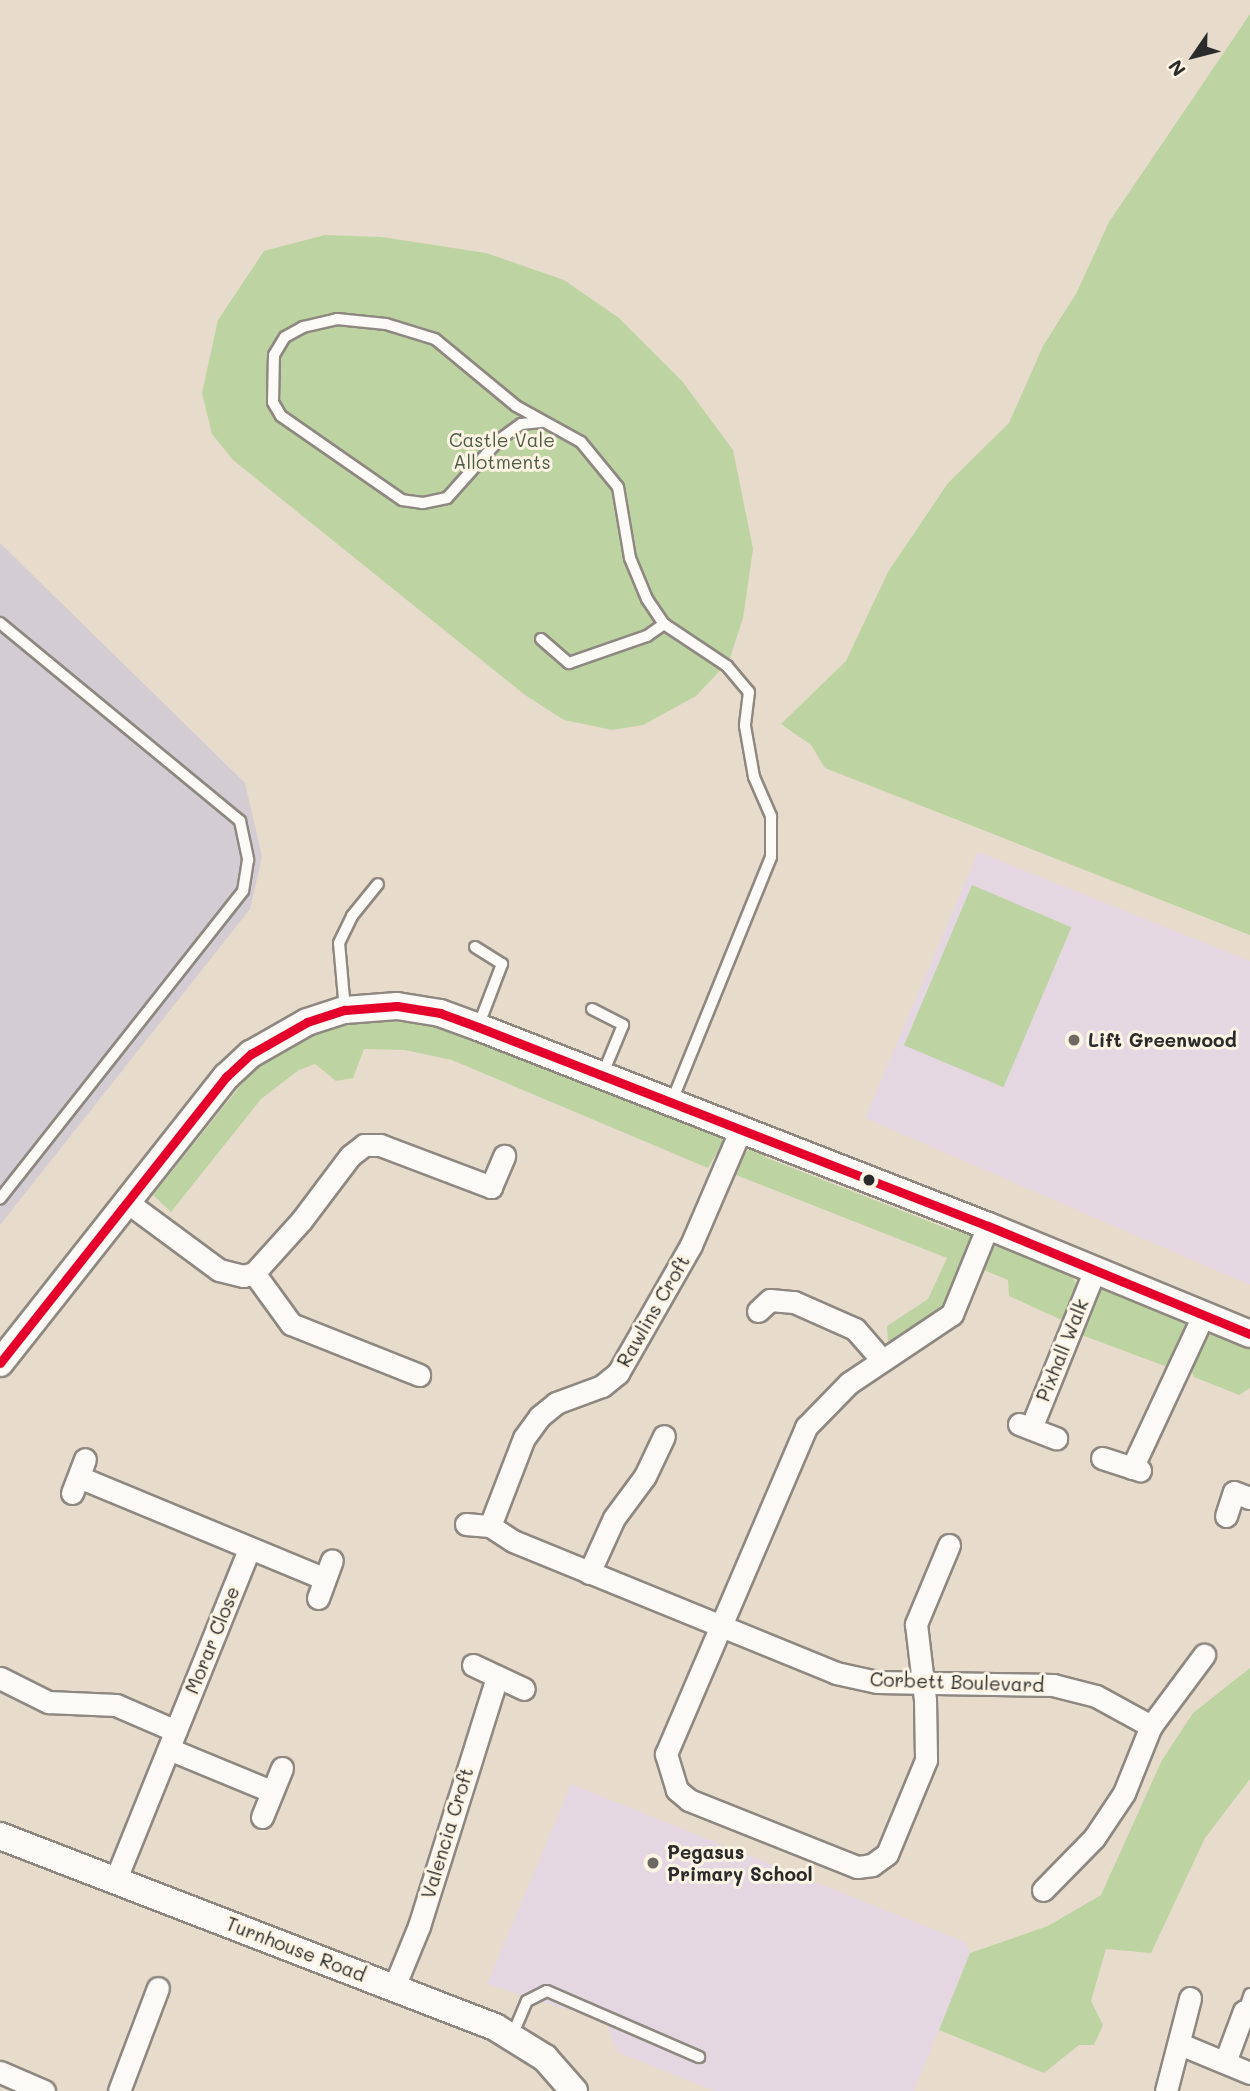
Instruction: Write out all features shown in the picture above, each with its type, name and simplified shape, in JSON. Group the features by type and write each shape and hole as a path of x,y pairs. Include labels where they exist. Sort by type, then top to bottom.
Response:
{"street":[{"path":"0,1363 226,1077 251,1054 307,1022 345,1010 397,1006 440,1013 478,1027 988,1226 1094,1272 1250,1334"},
{"name":"Rawlins Croft","path":"490,1526 524,1438 539,1417 556,1403 602,1386 625,1362 691,1245 740,1131"},
{"path":"127,1202 219,1270 243,1276 254,1273 301,1221 350,1156 364,1145 380,1145 491,1187 504,1156"},
{"path":"949,1545 917,1616 926,1760 887,1854 872,1865 857,1867 689,1800 677,1790 666,1754 806,1427 826,1405 881,1359 952,1314 988,1226"},
{"name":"Pixhall Walk","path":"1055,1438 1024,1426 1094,1272"},
{"path":"254,1273 291,1324 419,1375"},
{"path":"758,1311 770,1300 794,1302 855,1329 881,1359"},
{"path":"1102,1458 1136,1469 1203,1316"},
{"path":"589,1573 614,1518 645,1476 664,1436"},
{"path":"79,1476 249,1550 325,1579"},
{"path":"1226,1516 1234,1492 1250,1498"},
{"path":"466,1524 490,1526"},
{"name":"Corbett Boulevard","path":"490,1526 513,1541 720,1628 836,1673 877,1682 1053,1685 1096,1696 1151,1726"},
{"name":"Morar Close","path":"116,1881 249,1550"},
{"path":"1043,1890 1094,1838 1124,1793 1151,1726 1204,1655"},
{"path":"473,1665 524,1689"},
{"name":"Valencia Croft","path":"394,1987 419,1926 497,1677"},
{"path":"0,1678 48,1702 116,1705 173,1740 271,1791"},
{"path":"262,1817 282,1768"},
{"name":"Turnhouse Road","path":"0,1836 394,1987 512,2036 545,2058 574,2091"},
{"path":"119,2091 158,1988"},
{"path":"1167,2091 1190,1998"},
{"path":"1225,2062 1247,2003"},
{"path":"1180,2044 1250,2073"},
{"path":"0,2072 44,2091"}],"lane":[{"path":"541,422 521,425 498,441 447,498 423,503 402,500 281,416 273,402 274,355 285,337 303,327 337,319 386,324 435,339 541,422 581,442 618,487 630,558 647,599 664,624 727,666 749,692 746,726 754,777 774,835 771,857 671,1104"},
{"path":"0,622 240,821 248,860 243,891 0,1199"},
{"path":"541,639 569,663 647,636 664,624"},
{"path":"345,1010 339,943 352,916 377,884"},
{"path":"475,947 502,964 478,1027"},
{"path":"592,1009 623,1025 602,1076"},
{"path":"512,2036 527,2001 547,1991 699,2057"}],"shaded area":[{"path":"0,543 245,783 262,857 250,909 0,1225"},
{"name":"Lift Greenwood","path":"978,852 1250,961 1250,1285 865,1118"},
{"name":"Pegasus Primary School","path":"571,1784 965,1942 970,1953 914,2091 715,2091 617,2052 606,2022 487,1984"}],"green space":[{"path":"1250,14 1250,935 825,768 811,745 781,724 846,661 888,572 948,483 1009,423 1043,346 1077,292 1109,222"},
{"name":"Castle Vale Allotments","path":"325,235 382,237 486,253 564,280 619,318 682,381 733,450 753,549 743,618 729,661 696,696 643,725 612,730 564,720 525,695 233,460 212,434 202,393 218,320 264,251"},
{"path":"972,885 1071,927 1003,1087 904,1045"},
{"path":"365,1021 414,1023 457,1032 718,1131 723,1142 708,1168 452,1060 405,1050 364,1049 353,1078 336,1081 315,1064 299,1070 261,1099 171,1212 153,1195 249,1075 254,1064 314,1032"},
{"path":"753,1146 767,1158 951,1230 961,1226 968,1233 971,1240 945,1307 931,1324 888,1341 887,1326 928,1299 947,1258 736,1175 745,1153"},
{"path":"997,1246 1072,1276 1076,1284 1064,1321 1009,1296 1008,1280 979,1268 987,1251"},
{"path":"1106,1288 1182,1318 1187,1330 1170,1368 1079,1334 1095,1293"},
{"path":"1215,1331 1250,1344 1250,1388 1239,1395 1194,1377 1190,1367 1206,1334"},
{"path":"1250,1668 1250,1779 1205,1838 1151,1953 1106,1949 1091,2001 1103,2025 1094,2045 1079,2045 1044,2073 939,2030 970,1953 1048,1926 1101,1895 1162,1760 1193,1713"}],"transit line":[{"path":"0,1363 226,1077 251,1054 307,1022 345,1010 397,1006 440,1013 478,1027 988,1226 1250,1334"}],"place":[{"name":"Lift Greenwood","path":"1074,1040"},
{"name":"Pegasus Primary School","path":"653,1863"}]}
